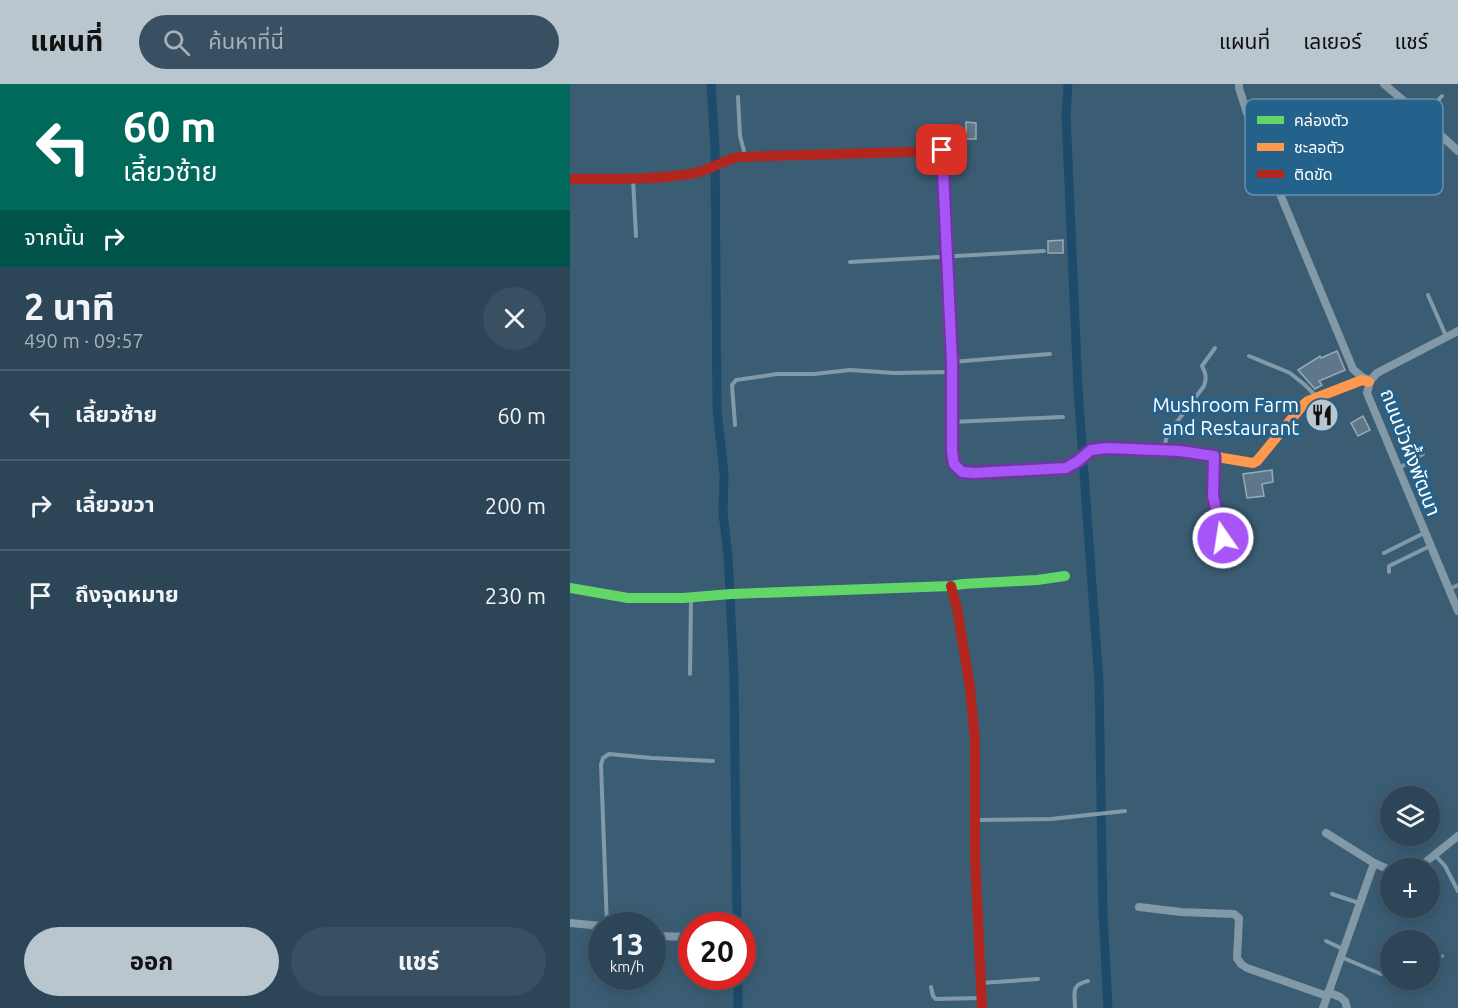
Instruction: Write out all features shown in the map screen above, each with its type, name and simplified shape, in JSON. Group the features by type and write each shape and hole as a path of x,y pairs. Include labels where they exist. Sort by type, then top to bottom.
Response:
{"street":[{"path":"1239,84 1245,107"},
{"path":"1384,84 1401,99"},
{"path":"1443,137 1458,151"},
{"path":"570,179 692,174 726,160 745,156 942,150 952,367 952,452 954,464 962,472 1066,468 1091,450 1107,448 1164,450 1253,463 1308,401 1362,380 1370,381"},
{"path":"1280,195 1353,369 1370,381"},
{"path":"1446,336 1458,331"},
{"name":"ถนนบัวผึ้งพัฒนา","path":"1446,336 1377,373 1370,381 1367,393 1458,611"},
{"path":"570,588 628,598 691,597 951,586 1065,576"},
{"path":"951,586 957,608 975,740 975,855 982,1003"},
{"path":"1326,833 1380,866"},
{"path":"1431,858 1458,836"},
{"path":"1323,1008 1374,863"},
{"path":"1139,907 1181,912 1234,914 1239,918 1237,958 1241,964 1247,968 1340,997 1345,1001 1347,1008"},
{"path":"570,923 588,925"}],"lane":[{"path":"738,97 740,136 745,156"},
{"path":"633,178 636,236"},
{"path":"850,262 1044,251"},
{"path":"1428,296 1446,336"},
{"path":"1164,450 1167,435 1204,386 1206,374 1202,366 1215,348"},
{"path":"735,425 732,384 736,380 777,374 814,374 850,370 895,372 1050,354"},
{"path":"1249,356 1290,373 1317,398"},
{"path":"952,422 1062,417"},
{"path":"1399,468 1423,454"},
{"path":"1214,456 1213,496 1223,538"},
{"path":"1384,553 1425,533"},
{"path":"1389,572 1389,566 1430,546"},
{"path":"1448,589 1458,585"},
{"path":"690,674 691,597"},
{"path":"605,912 601,765 603,758 609,754 713,760"},
{"path":"975,820 1051,819 1125,811"},
{"path":"1435,855 1458,891"},
{"path":"1332,894 1360,903"},
{"path":"1326,941 1342,953 1380,973"},
{"path":"981,983 1038,979"},
{"path":"1076,1008 1076,986 1088,981"},
{"path":"931,987 936,999 982,1003"}],"building":[{"path":"966,122 976,123 976,139 966,139"},
{"path":"1063,240 1063,253 1048,253 1048,241"},
{"path":"1337,351 1345,370 1319,381 1322,385 1315,389 1298,370 1320,356 1321,358"},
{"path":"1323,403 1333,417 1321,426 1310,411"},
{"path":"1363,416 1370,430 1358,436 1351,423"},
{"path":"1272,470 1273,482 1262,484 1264,496 1247,498 1243,474"}],"waterway":[{"path":"711,84 715,148 717,409 724,474 723,514 728,555 734,676 737,912"},
{"path":"1068,84 1066,115 1078,389 1099,683 1103,914 1108,1008"},
{"path":"738,990 738,1008"}],"traffic: fast":[{"path":"945,213 954,464 962,472 974,473 1066,468 1091,450 1107,448 1150,450"},
{"path":"570,588 628,598 683,598 731,594 951,586 1065,576"}],"traffic: slow":[{"path":"1150,450 1181,451 1253,463 1308,401 1362,380 1369,382"}],"traffic: jam":[{"path":"570,179 675,176 702,171 738,157 942,151 945,213"},
{"path":"951,586 957,608 970,688 975,740 975,855 982,1008"}],"place":[{"name":"Mushroom Farm and Restaurant","path":"1322,415"}],"route":[{"path":"942,150 952,362 954,464 962,472 974,473 1066,468 1091,450 1107,448 1180,451 1214,456 1213,496 1223,538"}]}
